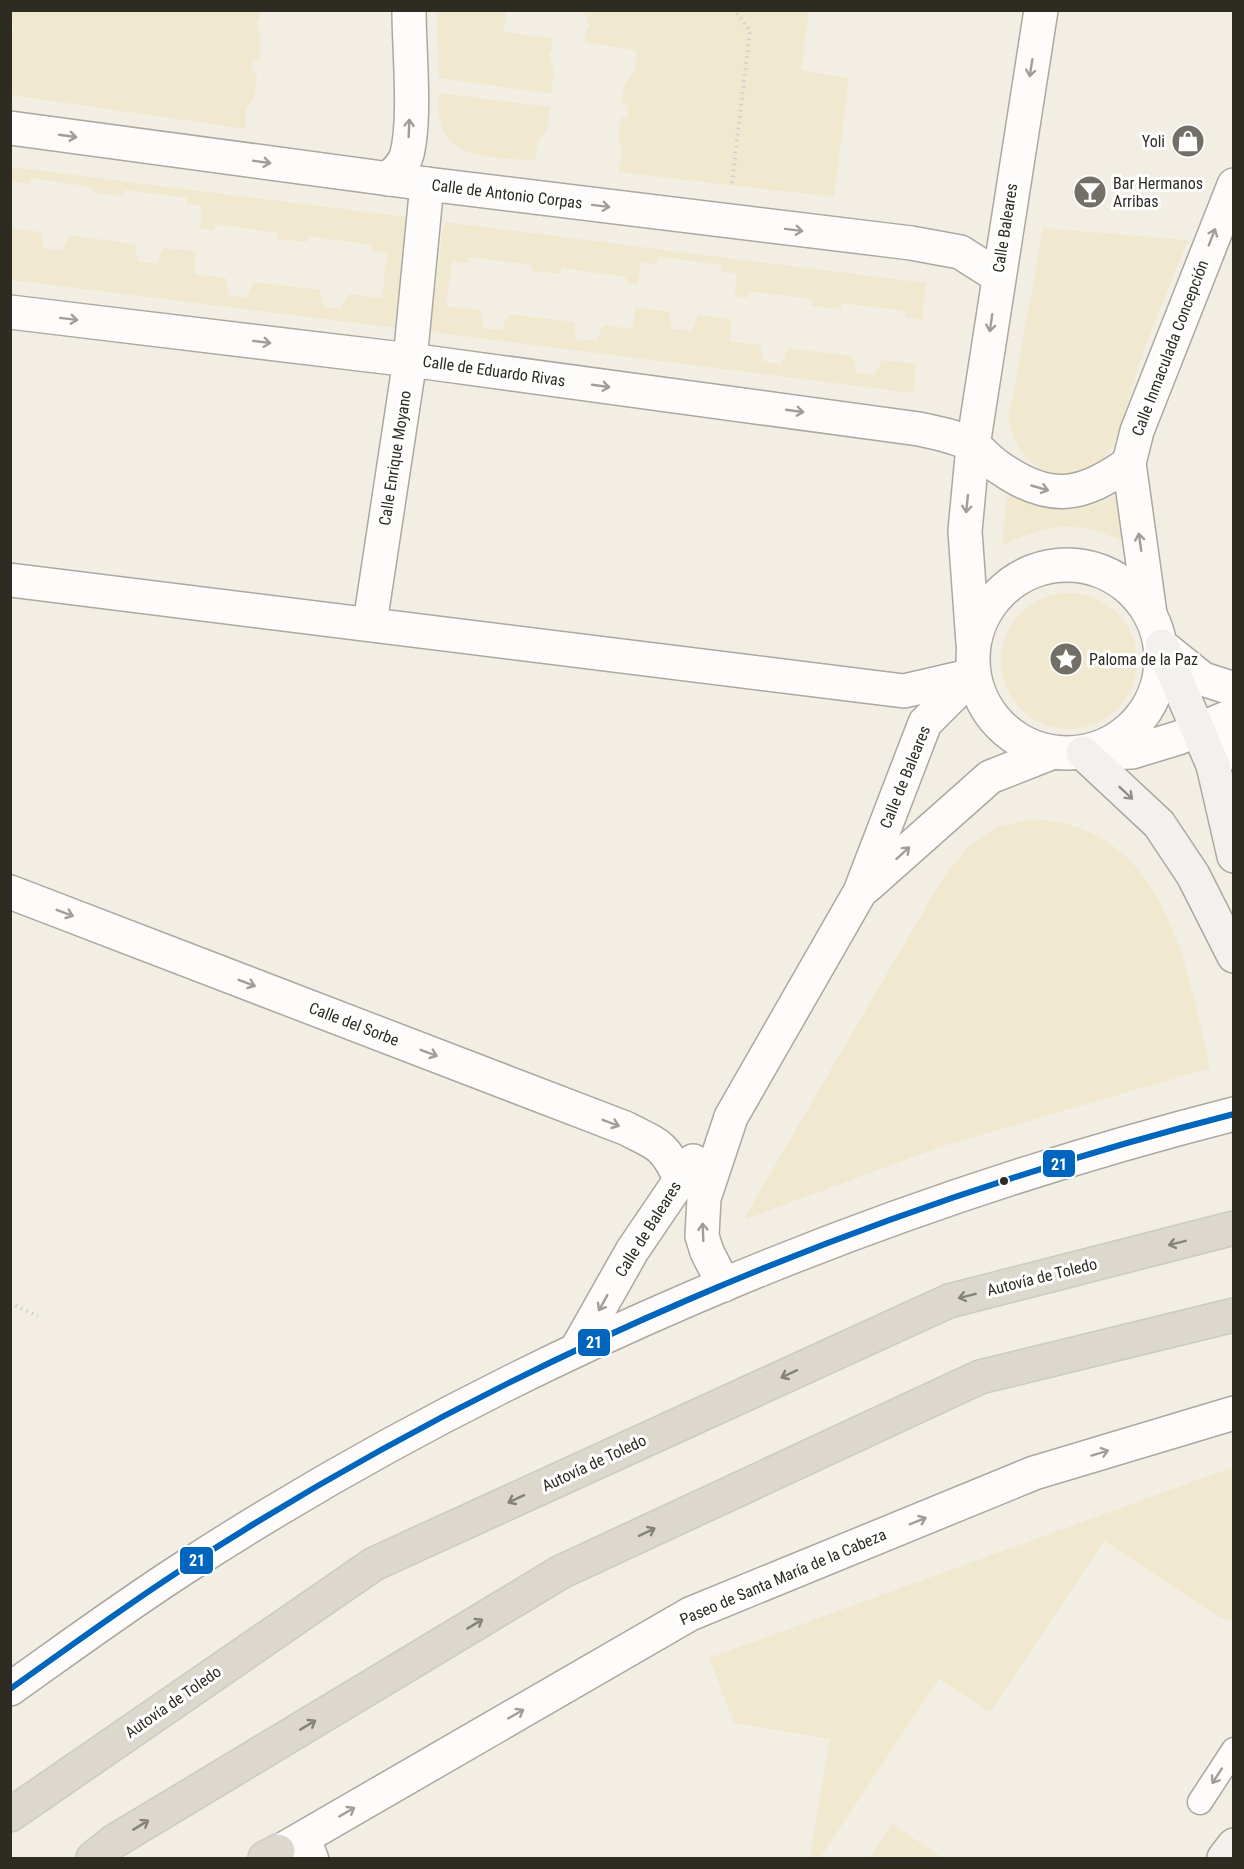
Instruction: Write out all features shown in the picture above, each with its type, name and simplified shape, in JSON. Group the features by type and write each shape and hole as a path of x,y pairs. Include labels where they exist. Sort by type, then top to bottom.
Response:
{"highway":[{"name":"Autovía de Toledo","path":"10,1815 374,1564 949,1300 1233,1228"},
{"path":"93,1858 112,1842 561,1572 980,1377 1233,1315"}],"street":[{"path":"388,179 400,168 407,155 409,139 409,10"},
{"name":"Calle Baleares","path":"974,446 998,276 1041,10"},
{"name":"Calle de Antonio Corpas","path":"10,128 388,179 911,243 960,252 998,276"},
{"name":"Calle Enrique Moyano","path":"370,623 410,360 428,184"},
{"name":"Calle Inmaculada Concepción","path":"1156,634 1129,463 1137,431 1233,185"},
{"name":"Calle de Eduardo Rivas","path":"10,312 410,360 888,424 946,435 974,446 1017,480 1041,489 1064,493 1102,483 1129,463"},
{"path":"974,446 964,531 973,643 973,675 987,711 1015,738 1051,753 1132,752 1233,715"},
{"path":"973,643 984,612 1002,589 1024,573 1057,564 1087,566 1115,576 1138,596 1197,730 1223,754 1233,856"},
{"path":"10,580 904,691 973,675"},
{"path":"1156,634 1203,679 1233,689"},
{"path":"1083,753 1106,746 1127,733 1144,716 1154,699 1161,673 1156,634"},
{"name":"Calle de Baleares","path":"576,1350 632,1251 680,1178 731,1117 860,892 925,723 973,675"},
{"path":"904,691 925,723"},
{"name":"Calle de Baleares","path":"860,892 990,777 1051,753"},
{"path":"1083,753 1159,824 1193,876 1233,956"},
{"name":"Calle del Sorbe","path":"10,892 625,1128 662,1147 668,1153 680,1178"},
{"path":"10,1689 204,1556 374,1455 576,1350 724,1285 898,1215 1013,1177 1233,1114"},
{"name":"Calle de Baleares","path":"724,1285 707,1252 702,1236 704,1198 731,1117"},
{"name":"Paseo de Santa María de la Cabeza","path":"270,1856 312,1846 690,1614 1035,1473 1233,1413"},
{"path":"1224,1858 1233,1845"}],"lane":[{"path":"1200,1802 1233,1750"}],"path":[{"path":"727,222 750,30 734,10"},
{"path":"10,1303 38,1316"}],"shaded area":[{"path":"11,10 260,11 259,22 256,22 261,39 259,60 253,60 251,73 257,73 255,95 246,110 246,129 11,95 10,40 14,26 11,25"},
{"path":"437,11 506,11 504,32 553,38 551,54 548,54 554,72 551,94 439,78"},
{"path":"584,11 809,11 801,70 849,78 834,197 618,172 623,151 618,138 621,117 627,119 628,105 622,104 624,85 635,70 636,50 585,43 587,28 590,28"},
{"path":"439,93 550,107 547,129 537,142 536,161 482,156 457,146 448,138 441,126"},
{"path":"11,167 406,217 396,328 11,280 11,228 41,232 44,249 62,251 69,235 135,244 138,261 156,264 163,248 196,251 194,274 226,278 229,295 246,298 253,282 320,290 323,307 340,309 349,294 382,298 387,254 371,251 372,245 308,236 307,242 277,239 278,233 214,224 213,230 200,229 202,206 187,205 187,198 124,190 123,196 93,193 92,187 30,178 29,184 13,182 11,200"},
{"path":"444,222 926,283 922,320 905,317 906,311 842,303 841,309 811,306 812,299 749,291 747,298 735,296 737,274 722,271 722,265 659,257 657,264 641,262 638,284 626,283 626,277 562,268 561,274 532,271 532,265 469,257 468,263 452,261 446,306 480,310 484,328 501,330 509,314 574,322 576,339 596,341 603,325 633,329 635,307 669,312 672,329 692,331 698,315 732,319 729,341 760,345 763,361 781,364 788,348 853,356 857,373 875,375 882,360 916,364 913,393 430,332"},
{"path":"1043,228 1188,240 1146,344 1115,441 1101,461 1086,470 1077,472 1049,472 1033,464 1016,443 1009,417"},
{"path":"1008,489 1035,502 1062,508 1089,506 1117,494 1127,543 1093,530 1064,527 1036,532 1002,545"},
{"path":"1069,593 1095,598 1117,613 1132,635 1137,661 1132,687 1117,709 1095,724 1069,729 1043,724 1021,709 1006,687 1001,661 1006,635 1021,613 1043,598"},
{"path":"1033,819 1078,827 1113,846 1141,873 1162,907 1179,946 1210,1068 940,1147 746,1219 746,1215 944,876 968,847 1000,826"},
{"path":"1233,1467 1233,1621 1219,1617 1104,1541 990,1712 939,1679 820,1858 810,1858 830,1739 734,1723 709,1658"},
{"path":"892,1824 943,1858 869,1858"}],"transit line":[{"name":"21","path":"10,1689 162,1582 306,1493 431,1423 559,1358 691,1299 824,1244 960,1195 1096,1152 1234,1114"}],"place":[{"name":"Yoli","path":"1188,141"},
{"name":"Bar Hermanos Arribas","path":"1090,192"},
{"name":"Paloma de la Paz","path":"1066,659"}]}
